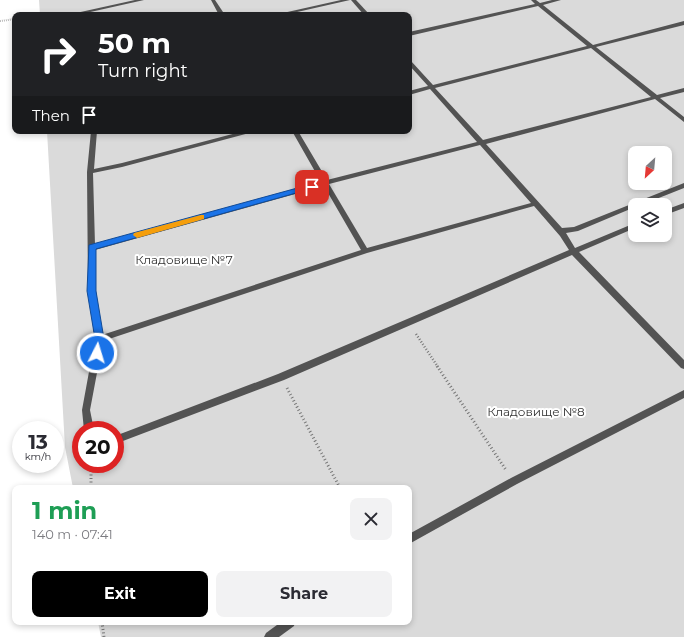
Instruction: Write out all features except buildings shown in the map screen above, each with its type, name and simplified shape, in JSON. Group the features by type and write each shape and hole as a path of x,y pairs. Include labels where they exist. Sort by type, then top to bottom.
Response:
{"lane":[{"path":"91,10 142,0"},
{"path":"213,0 220,12"},
{"path":"291,12 348,0"},
{"path":"354,0 364,12"},
{"path":"533,0 684,120"},
{"path":"412,33 559,0"},
{"path":"412,92 684,23"},
{"path":"412,65 560,231 573,251 684,366"},
{"path":"92,248 326,183 684,90"},
{"path":"88,421 86,410 99,339 92,291 90,172 94,134"},
{"path":"90,172 240,134"},
{"path":"297,134 365,251"},
{"path":"560,231 575,228 684,185"},
{"path":"99,339 365,251 535,204"},
{"path":"672,210 684,205"},
{"path":"124,437 281,377 628,228"},
{"path":"412,537 514,481 684,394"},
{"path":"270,637 286,625"}],"path":[{"path":"0,21 12,19"},
{"path":"408,322 514,481"},
{"path":"281,377 338,485"},
{"path":"90,485 91,473"},
{"path":"102,625 104,637"}],"green space":[{"path":"39,0 684,0 684,637 101,637 99,625 412,625 412,485 72,485 65,447 47,134 412,134 412,12 40,12"}],"slow traffic":[{"path":"137,235 201,217"}],"route":[{"path":"97,353 99,339 92,291 92,248 312,187"}],"park label":[{"name":"Кладовище №7","path":"184,260"},
{"name":"Кладовище №8","path":"536,412"}]}
